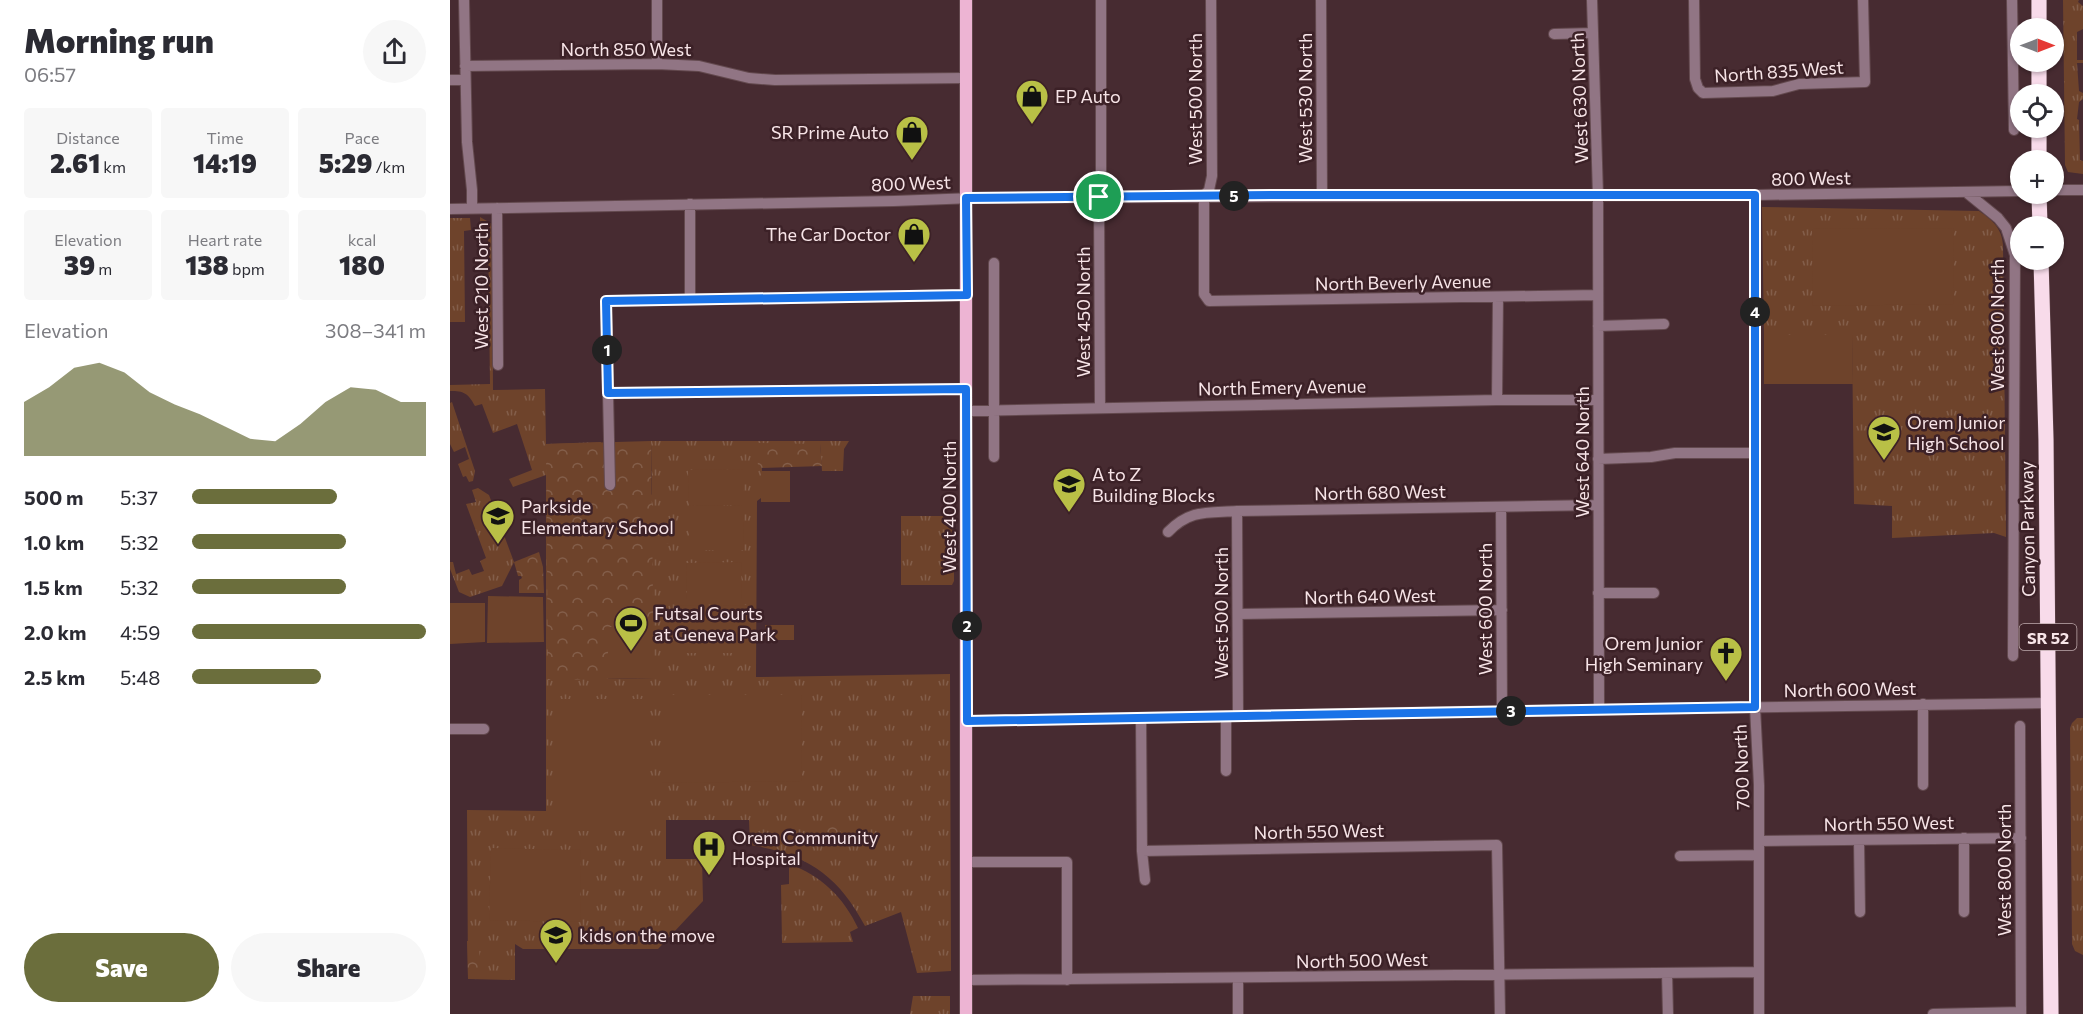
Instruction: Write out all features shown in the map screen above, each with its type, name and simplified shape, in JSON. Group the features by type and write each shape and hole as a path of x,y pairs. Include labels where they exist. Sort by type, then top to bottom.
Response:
{"highway":[{"path":"2039,0 2039,18"},
{"name":"Canyon Parkway","path":"2041,270 2046,440 2051,1014"}],"main road":[{"name":"West 400 North","path":"966,0 966,1014"}],"street":[{"path":"464,0 467,142 472,208"},
{"path":"657,0 657,64"},
{"name":"West 450 North","path":"1100,407 1101,0"},
{"name":"West 500 North","path":"1209,301 1204,294 1204,196 1209,190 1212,176 1211,0"},
{"name":"West 530 North","path":"1321,0 1322,195"},
{"name":"West 630 North","path":"1592,0 1598,195"},
{"name":"North 835 West","path":"1694,0 1695,79 1698,88 1703,93 1773,91 1799,84 1865,82 1863,0"},
{"path":"2012,0 2013,84"},
{"path":"1554,34 1593,33"},
{"name":"North 850 West","path":"465,66 657,64 699,66 749,78 775,80 965,78"},
{"path":"450,80 465,80"},
{"path":"2064,190 2083,190"},
{"name":"800 West","path":"450,209 966,198 1755,195 2010,191"},
{"name":"West 800 North","path":"1966,192 1998,218 2006,228 2015,255 2013,656"},
{"name":"West 640 North","path":"1598,195 1599,710"},
{"name":"700 North","path":"1755,195 1755,707 1759,785 1759,1014"},
{"path":"690,204 690,299"},
{"name":"West 210 North","path":"497,208 498,365"},
{"path":"994,262 994,457"},
{"path":"610,485 606,301 967,295"},
{"name":"North Beverly Avenue","path":"1209,301 1598,295"},
{"path":"1497,400 1498,297"},
{"path":"1598,326 1664,324"},
{"path":"608,393 966,389"},
{"name":"North Emery Avenue","path":"967,411 1598,400"},
{"path":"1598,459 1651,457 1675,453 1755,453"},
{"name":"North 680 West","path":"1168,532 1182,519 1192,514 1237,511 1598,506"},
{"name":"West 600 North","path":"1501,507 1502,711"},
{"name":"West 500 North","path":"1226,771 1238,614 1237,511"},
{"path":"1598,593 1654,593"},
{"name":"North 640 West","path":"1238,614 1502,610"},
{"name":"North 600 West","path":"967,721 2049,703"},
{"path":"1923,704 1923,785"},
{"path":"1141,718 1142,851 1145,880"},
{"name":"West 800 North","path":"2020,726 2021,1013"},
{"path":"450,729 484,729"},
{"path":"1964,838 1964,912"},
{"name":"North 550 West","path":"1759,842 2020,838"},
{"path":"1859,841 1860,912"},
{"name":"North 550 West","path":"1142,851 1497,845 1499,974"},
{"path":"1680,856 1759,855"},
{"path":"967,862 1067,862 1067,980"},
{"name":"North 500 West","path":"966,980 1759,972"},
{"path":"1667,973 1668,1014"},
{"path":"1499,974 1500,1014"},
{"path":"1238,978 1238,1014"},
{"path":"1933,1014 2021,1013"}],"green space":[{"path":"2063,0 2079,0 2078,2 2083,6 2083,29 2077,32 2077,60 2083,60 2083,63 2077,63 2079,91 2083,93 2083,99 2079,102 2077,119 2079,120 2080,160 2083,161 2083,174 2068,172 2065,165"},
{"path":"1762,207 1979,211 1996,225 2003,245 2006,537 1994,533 1892,538 1892,506 1854,504 1852,336 1764,335"},
{"name":"Orem Community Hospital","path":"480,217 492,224 493,390 545,389 546,444 601,442 601,451 652,495 651,441 849,441 844,449 843,471 822,471 820,444 758,468 762,468 761,498 757,501 756,677 950,674 951,971 917,973 901,912 865,926 844,893 819,870 788,854 750,845 749,820 666,820 666,859 702,859 703,901 658,949 523,949 515,944 515,980 468,979 467,810 546,811 546,475 513,487 509,479 532,470 517,424 493,433 482,404 475,406 465,394 450,391 450,385 490,384 488,231 480,230","holes":["608,627 654,678 608,679"]},
{"path":"450,218 470,218 471,230 464,231 465,322 450,322"},
{"path":"1953,228 1954,304 1813,306 1812,229"},
{"path":"1764,335 1852,335 1853,384 1764,384"},
{"path":"452,402 475,471 473,481 469,482 466,476 463,477 458,464 469,459 465,447 454,452 450,444 450,403"},
{"path":"651,441 654,678 548,680 546,444"},
{"path":"757,443 820,444 822,466 758,468"},
{"path":"743,469 743,505 689,506 688,470"},
{"path":"761,471 790,471 790,502 761,502"},
{"path":"478,488 489,495 514,562 502,586 470,597 459,592 450,569 450,562 453,562 456,574 469,569 472,575 484,571 480,561 486,558 466,504 476,502 472,490"},
{"path":"949,513 954,514 954,581 952,585 901,585 901,516 949,516"},
{"path":"689,514 743,514 744,550 689,550"},
{"path":"675,530 675,543 663,544 663,531"},
{"path":"539,552 543,567 544,593 519,593 519,580 522,578 518,576 514,562"},
{"path":"741,562 742,599 687,599 686,563"},
{"path":"488,596 543,597 544,642 487,643"},
{"path":"450,603 485,603 485,642 450,644"},
{"path":"751,605 751,653 675,653 675,606"},
{"path":"765,625 794,625 794,640 765,640"},
{"name":"Futsal Courts at Geneva Park","path":"608,627 654,627 654,678 608,678"},
{"path":"719,659 741,660 741,675 719,674"},
{"path":"662,695 801,695 802,781 662,783"},
{"path":"559,699 648,699 648,831 559,831"},
{"path":"2077,718 2083,718 2083,955 2075,951 2072,944 2070,728"},
{"path":"828,820 846,837 843,842 824,842 815,834"},
{"path":"491,848 581,850 580,922 489,920"},
{"path":"789,864 811,874 838,897 858,928 850,932 853,942 782,943 781,885 789,884"},
{"path":"467,941 479,941 480,979 468,979"},
{"path":"913,996 950,996 950,1014 910,1014"}],"place":[{"name":"EP Auto","path":"1032,125"},
{"name":"SR Prime Auto","path":"912,161"},
{"name":"The Car Doctor","path":"914,263"},
{"name":"Orem Junior High School","path":"1884,461"},
{"name":"A to Z Building Blocks","path":"1069,513"},
{"name":"Parkside Elementary School","path":"498,545"},
{"name":"Futsal Courts at Geneva Park","path":"631,652"},
{"name":"Orem Junior High Seminary","path":"1726,682"},
{"name":"Orem Community Hospital","path":"709,876"},
{"name":"kids on the move","path":"556,964"}],"route":[{"path":"1755,195 1755,707 967,721 966,389 608,393 606,301 967,295 966,198 1099,197 1755,195"}]}
